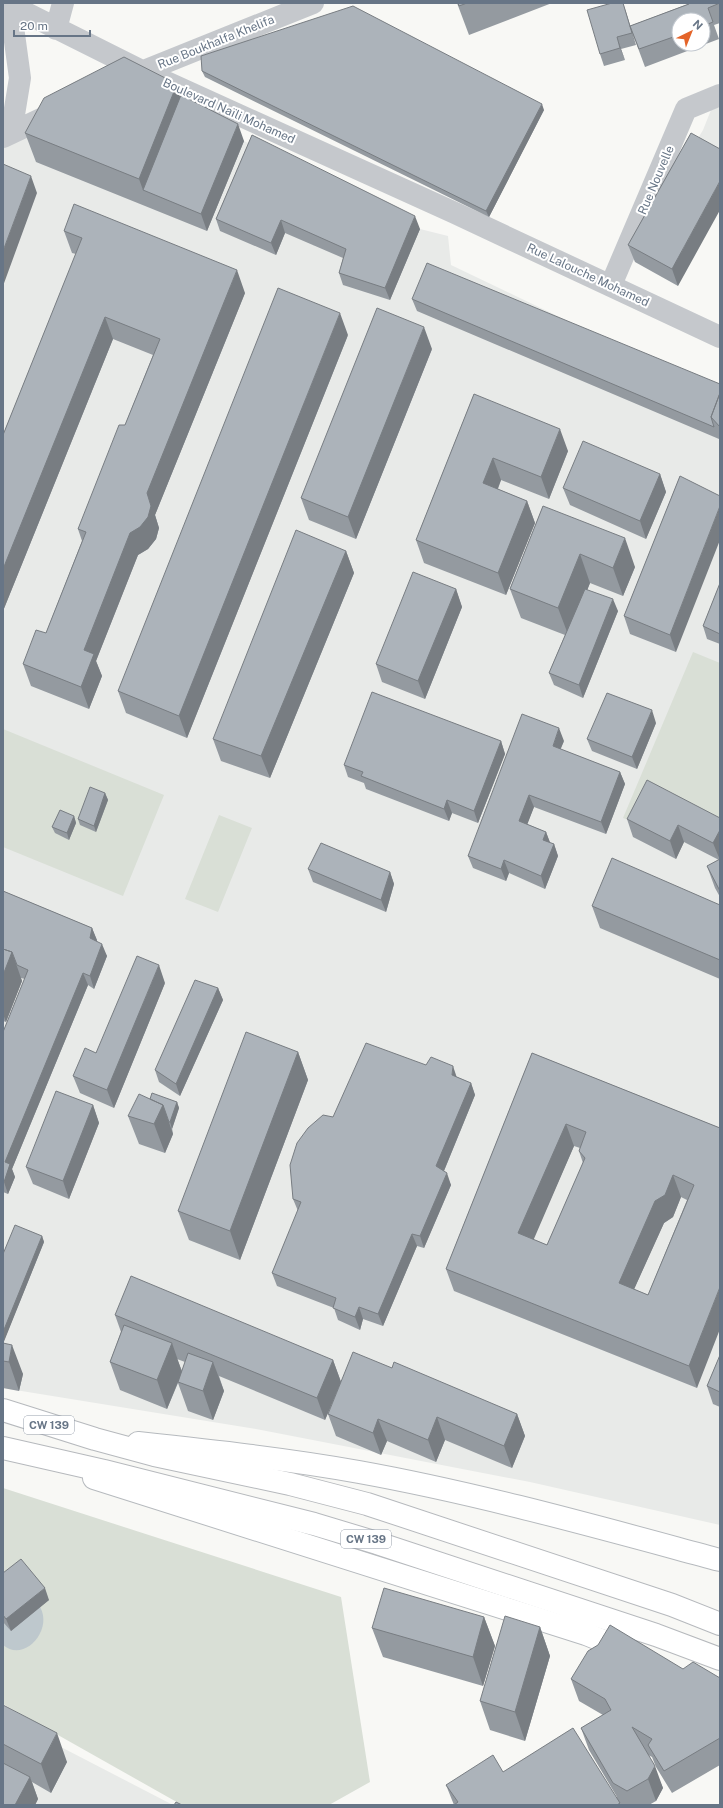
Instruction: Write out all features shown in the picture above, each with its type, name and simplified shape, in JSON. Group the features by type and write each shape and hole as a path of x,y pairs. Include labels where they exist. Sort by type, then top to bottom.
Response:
{"main road":[{"name":"CW 139","path":"3,1410 95,1439 154,1455 290,1484 367,1504 672,1605 720,1624"},
{"path":"95,1439 248,1455 360,1472 533,1510 720,1560"},
{"name":"CW 139","path":"3,1449 104,1471 314,1524 378,1543 656,1635 720,1659"},
{"path":"3,1449 586,1634 650,1659"}],"street":[{"path":"56,29 62,3"},
{"name":"Rue Boukhalfa Khelifa","path":"114,84 142,71 313,3"},
{"path":"7,135 20,78 8,4"},
{"name":"Boulevard Naïli Mohamed","path":"8,4 142,71 455,213"},
{"name":"Rue Nouvelle","path":"611,285 686,109 720,95"},
{"path":"7,135 73,104"},
{"name":"Rue Lalouche Mohamed","path":"455,213 720,337"}],"shaded area":[{"path":"134,86 420,229 448,236 451,265 720,394 720,1525 530,1482 256,1429 3,1388 3,141"},
{"path":"720,107 720,181 683,163 703,130 711,110"},
{"path":"693,652 720,663 720,852 623,818"},
{"path":"3,729 164,795 123,896 3,847"},
{"path":"219,815 252,828 218,912 185,899"},
{"path":"3,1488 341,1597 370,1782 329,1805 182,1805 3,1704"},
{"path":"3,1591 38,1604 43,1613 41,1632 36,1640 20,1650 12,1650 3,1645"},
{"path":"3,1717 173,1805 3,1805"}],"building":[{"path":"458,3 467,3 459,6"},
{"path":"612,3 623,3 632,33 617,37 620,48 600,54 587,10"},
{"path":"688,3 720,3 708,8 709,12 671,12 671,38 639,49 630,26 689,4"},
{"path":"353,6 542,104 486,211 202,71 201,56"},
{"path":"124,57 177,84 139,179 25,133 44,98"},
{"path":"181,95 238,124 201,214 143,190"},
{"path":"691,133 720,149 720,181 672,269 628,245"},
{"path":"252,135 415,216 385,288 339,273 346,249 281,220 271,243 216,219"},
{"path":"3,164 31,176 3,251"},
{"path":"74,204 237,270 147,493 151,506 148,517 140,527 130,533 84,650 94,654 81,687 23,664 36,630 46,633 86,532 78,529 119,425 125,425 160,339 105,317 3,569 3,435 82,238 64,231"},
{"path":"427,263 720,384 720,393 711,417 714,427 412,299"},
{"path":"278,288 340,313 179,716 118,691"},
{"path":"377,308 424,327 348,517 301,498"},
{"path":"720,393 720,427 711,417"},
{"path":"474,394 560,429 541,477 493,458 483,483 527,501 498,573 416,540"},
{"path":"583,441 660,474 640,521 563,488"},
{"path":"680,476 720,496 720,506 670,635 624,616"},
{"path":"543,506 625,538 613,568 580,554 558,608 510,589"},
{"path":"296,530 346,551 261,756 213,739"},
{"path":"413,572 456,589 418,681 376,664"},
{"path":"720,583 720,634 703,626"},
{"path":"585,589 613,599 579,685 549,673"},
{"path":"372,692 501,741 474,811 447,800 444,809 361,776 363,772 344,765"},
{"path":"607,693 652,710 632,757 587,739"},
{"path":"522,714 559,728 553,746 620,772 601,822 529,795 519,821 546,832 543,840 554,844 541,876 504,860 501,869 468,856"},
{"path":"647,780 720,818 720,830 713,843 678,825 670,841 627,819"},
{"path":"90,787 105,793 94,826 78,819"},
{"path":"60,810 74,816 67,833 52,827"},
{"path":"321,843 390,872 381,900 308,869"},
{"path":"612,858 720,905 720,960 592,906"},
{"path":"720,859 720,891 707,866"},
{"path":"3,891 92,928 90,938 102,944 90,976 83,973 5,1162 10,1164 4,1182 3,1032 28,970 17,965 12,952 3,949"},
{"path":"3,949 12,952 3,975"},
{"path":"137,956 159,965 107,1090 73,1076 85,1048 96,1053"},
{"path":"195,980 218,988 176,1084 155,1070"},
{"path":"246,1032 298,1052 230,1231 178,1211"},
{"path":"366,1043 426,1065 431,1057 453,1066 452,1075 471,1083 436,1166 447,1173 420,1236 412,1234 378,1314 359,1307 355,1317 333,1308 336,1298 272,1273 301,1202 293,1199 290,1165 297,1143 308,1128 323,1115 333,1117"},
{"path":"532,1053 720,1128 720,1287 689,1366 446,1269","holes":["566,1124 586,1132 579,1151 585,1158 547,1245 518,1233","673,1175 694,1185 648,1295 619,1283 655,1201 665,1195"]},
{"path":"56,1091 93,1105 63,1181 26,1167"},
{"path":"152,1093 177,1102 170,1122 163,1105 150,1099"},
{"path":"139,1094 163,1105 154,1124 128,1116"},
{"path":"15,1225 42,1236 3,1332 3,1254"},
{"path":"131,1276 333,1360 317,1398 115,1315"},
{"path":"124,1325 172,1343 157,1380 110,1362"},
{"path":"3,1343 12,1345 9,1362 3,1361"},
{"path":"353,1352 392,1368 394,1362 517,1414 504,1446 437,1417 428,1440 378,1419 373,1433 328,1414"},
{"path":"188,1353 213,1362 203,1391 178,1382"},
{"path":"720,1355 720,1392 707,1386"},
{"path":"21,1559 45,1588 6,1619 3,1615 3,1573"},
{"path":"384,1588 484,1617 473,1657 372,1628"},
{"path":"505,1616 540,1627 515,1712 480,1701"},
{"path":"610,1625 683,1669 693,1662 720,1678 720,1738 664,1771 648,1745 652,1739 632,1727 655,1766 648,1779 627,1791 613,1783 581,1728 611,1710 605,1699 571,1679 588,1651 598,1645"},
{"path":"3,1705 57,1733 41,1764 3,1744"},
{"path":"573,1728 620,1803 617,1805 454,1805 458,1802 446,1785 493,1755 503,1772"},
{"path":"3,1763 30,1777 15,1805 3,1805"},
{"path":"176,1802 182,1805 174,1805"}]}
